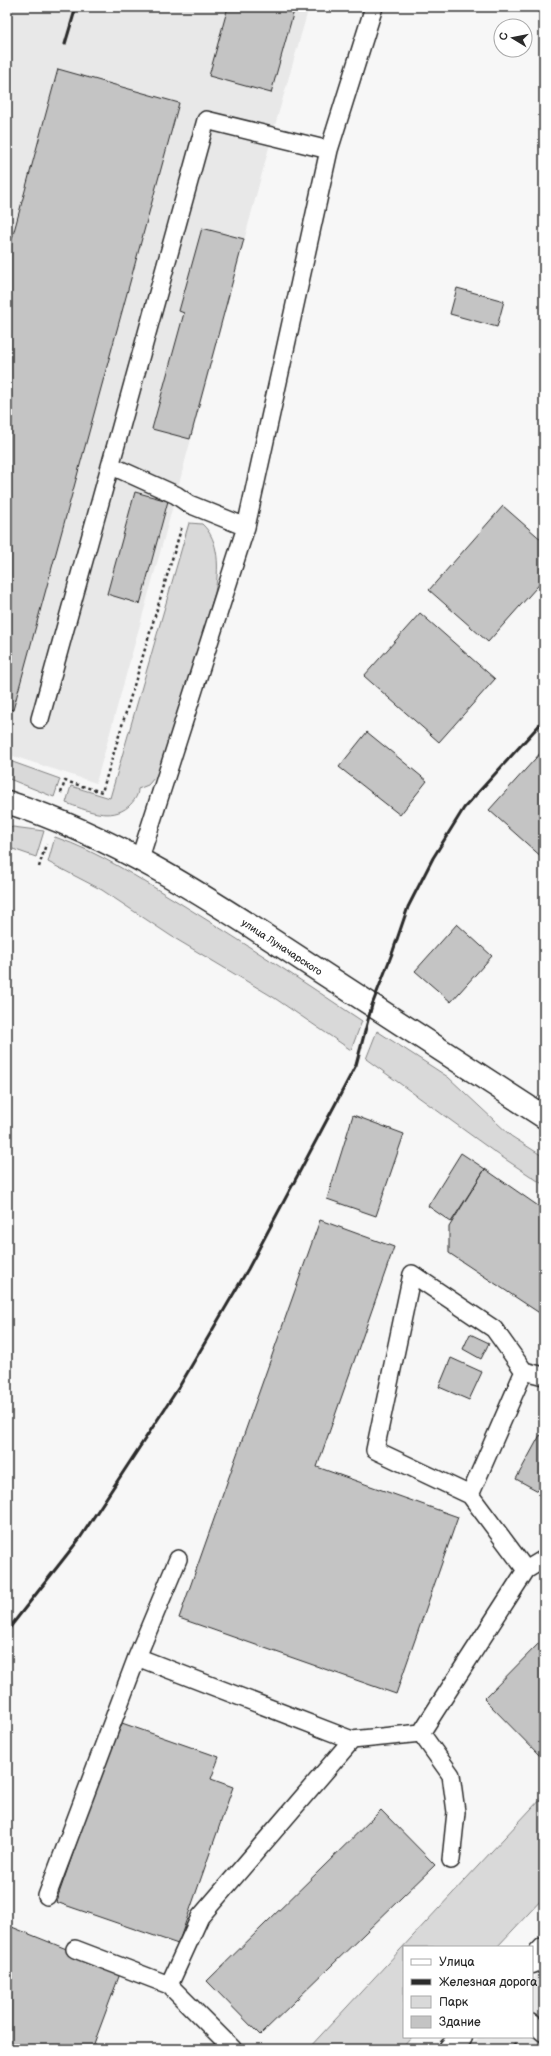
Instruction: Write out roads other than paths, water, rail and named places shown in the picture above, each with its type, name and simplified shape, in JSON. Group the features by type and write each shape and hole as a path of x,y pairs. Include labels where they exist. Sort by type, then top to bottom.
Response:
{"street":[{"name":"улица Луначарского","path":"7,802 90,834 140,858 256,929 544,1117"},
{"path":"533,1961 544,1949"},
{"path":"450,2049 460,2038"}],"lane":[{"path":"140,858 246,527 329,150 374,7"},
{"path":"40,719 112,466 206,120 329,150"},
{"path":"112,466 176,495 189,504 246,527"},
{"path":"526,1570 470,1495 375,1450 412,1274 494,1329 524,1370 544,1376"},
{"path":"470,1495 524,1370"},
{"path":"47,1896 137,1657 178,1559"},
{"path":"421,1733 526,1570 544,1559"},
{"path":"137,1657 352,1740 421,1733"},
{"path":"421,1733 451,1775 456,1812 451,1860"},
{"path":"169,1985 200,1917 352,1740"},
{"path":"75,1949 169,1985 233,2049"},
{"path":"533,2024 544,2033"}],"railway":[{"path":"65,44 76,7"},
{"path":"7,1631 80,1538 179,1387 248,1269 356,1065 372,1005 408,907 433,858 464,808 544,720"}]}
